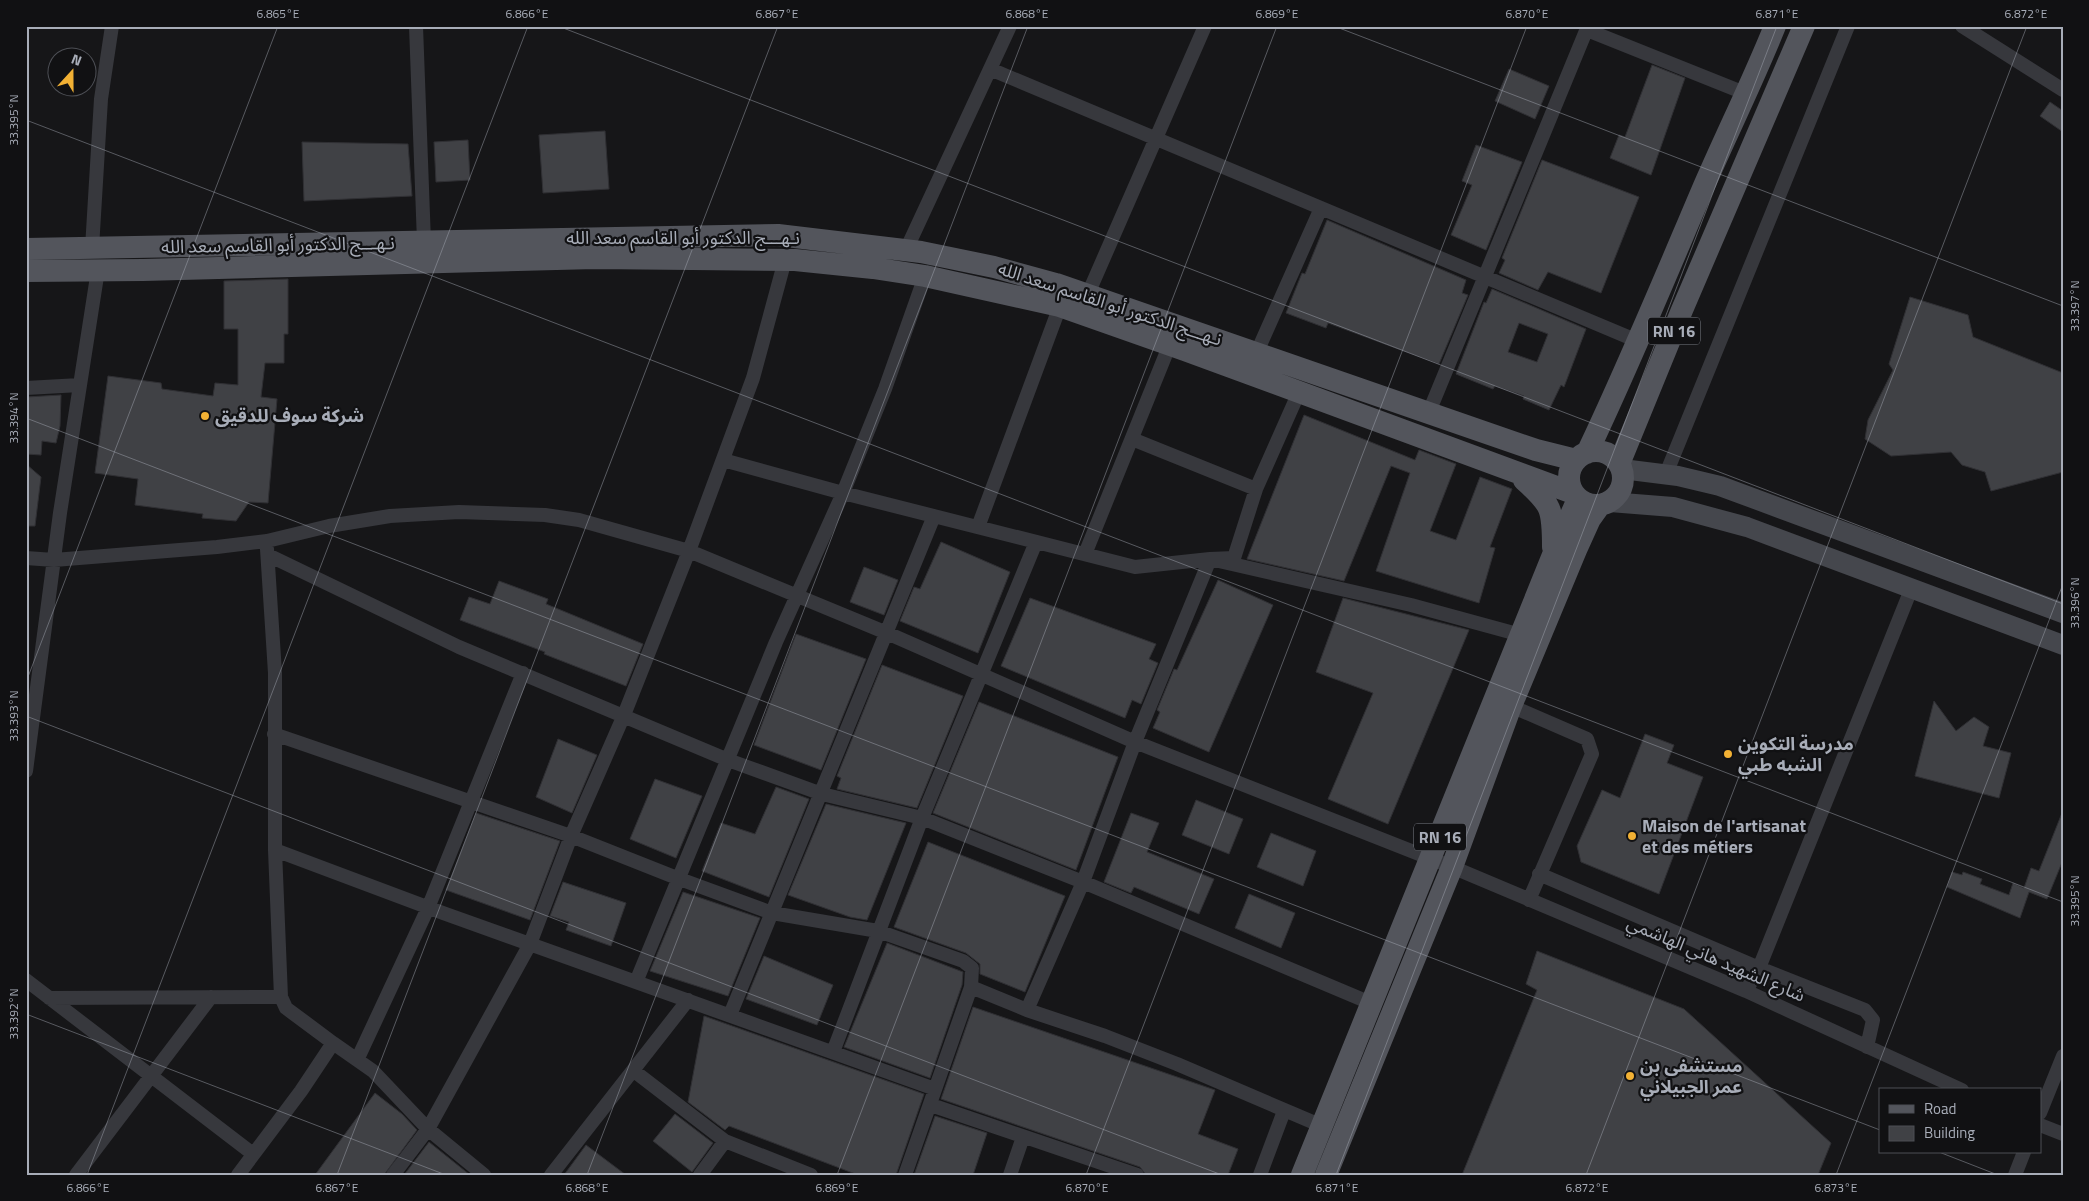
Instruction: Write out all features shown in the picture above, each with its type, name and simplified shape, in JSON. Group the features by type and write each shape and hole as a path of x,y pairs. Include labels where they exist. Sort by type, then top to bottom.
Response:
{"main road":[{"name":"RN 16","path":"1582,456 1640,342 1702,191 1747,94 1775,26"},
{"name":"RN 16","path":"1621,467 1686,301 1804,26"},
{"name":"نـهـــج الدكتور أبو القاسم سعد الله","path":"26,271 98,270 552,249 778,235 906,250 994,267 1088,294 1536,450 1582,456"},
{"name":"نـهـــج الدكتور أبو القاسم سعد الله","path":"26,249 424,242 785,260 873,268 925,276 1060,306 1170,344 1576,496"},
{"path":"1605,504 1620,492 1623,484 1621,467 1615,458 1602,452 1582,456 1569,476 1576,496 1588,505 1673,507 1708,515 1747,527 1912,587 2063,645"},
{"path":"1621,467 1666,474 1720,486 2063,613"},
{"path":"1516,472 1548,502 1553,524 1553,554"},
{"name":"RN 16","path":"1302,1175 1373,1004 1576,496"},
{"name":"RN 16","path":"1326,1175 1452,867 1511,706 1590,519 1605,504"},
{"path":"1406,918 1428,927"}],"street":[{"path":"92,248 102,98 112,26"},
{"path":"416,26 424,242"},
{"path":"906,250 1010,26"},
{"path":"1088,294 1157,140 1205,26"},
{"path":"1666,474 1848,26"},
{"path":"1962,26 2063,90"},
{"path":"1428,412 1587,28 1747,94"},
{"path":"990,69 1640,342"},
{"path":"1257,352 1321,208"},
{"path":"392,1175 428,1129 530,944 571,836 624,715 723,460 753,378 785,260"},
{"path":"26,771 54,560 98,270"},
{"path":"636,982 677,878 776,642 843,493 885,389 925,276"},
{"path":"978,527 1060,306"},
{"path":"1085,554 1170,344"},
{"path":"26,388 80,385"},
{"path":"723,460 843,493 1135,567 1234,558 1256,489 1299,392"},
{"path":"1132,439 1256,489"},
{"name":"شارع الشهيد هاني الهاشمي","path":"26,558 54,560 267,541 329,526 390,516 459,512 545,515 580,520 689,551 888,634 1136,742 1452,867 1746,991 1958,1088"},
{"path":"730,1015 888,634 934,516"},
{"path":"267,541 275,673 275,850 281,998 286,1008 333,1043 358,1058 428,1129 484,1175"},
{"path":"834,1052 922,818 1036,542"},
{"path":"268,555 459,647 728,760 822,794 922,818 1083,882 1373,1004"},
{"path":"1210,559 1411,605 1521,635"},
{"path":"1027,1010 1083,882 1136,742 1210,559"},
{"path":"1746,991 1759,968 1912,587"},
{"path":"358,1058 428,908 523,673"},
{"path":"1511,706 1587,739 1592,754 1529,900"},
{"path":"274,734 571,836 677,878 772,912 878,931 963,961 972,968 971,987 905,1175"},
{"path":"275,850 428,908 935,1089"},
{"path":"1539,874 1759,968 1865,1010 1873,1020 1867,1047"},
{"path":"26,980 151,1078 253,1154"},
{"path":"971,987 1027,1010 1114,1040 1322,1126"},
{"path":"76,1175 151,1078 210,997"},
{"path":"49,998 281,998"},
{"path":"551,1175 688,1000"},
{"path":"238,1175 301,1091 333,1043"},
{"path":"2042,1107 2063,1056"},
{"path":"634,1071 725,1141 811,1175"},
{"path":"930,1105 1137,1175"},
{"path":"1260,1175 1284,1111"},
{"path":"2042,1126 2063,1134"},
{"path":"1010,1175 1023,1137"},
{"path":"700,1175 725,1141"},
{"path":"2015,1175 2023,1154"}],"building":[{"path":"1652,65 1685,78 1651,175 1610,158 1619,135 1625,137"},
{"path":"1509,69 1549,86 1535,119 1495,101"},
{"path":"2050,102 2063,111 2063,132 2040,116"},
{"path":"605,131 609,189 543,193 539,135"},
{"path":"468,140 470,180 436,182 434,142"},
{"path":"302,142 408,144 412,196 304,201"},
{"path":"1476,145 1522,162 1486,250 1451,235 1472,185 1462,181"},
{"path":"1542,160 1639,197 1601,293 1548,272 1538,290 1499,273 1505,260 1502,258"},
{"path":"1327,220 1466,280 1462,293 1468,295 1439,364 1328,323 1326,328 1286,313 1302,273 1305,274"},
{"path":"288,279 288,334 284,334 284,363 265,363 261,397 277,399 268,503 249,502 236,521 202,518 203,514 135,505 138,479 95,473 108,376 161,383 162,389 213,396 215,383 238,385 238,329 224,329 224,281"},
{"path":"1492,289 1586,329 1564,387 1561,385 1549,410 1523,399 1524,396 1495,386 1493,389 1456,374 1484,302 1486,303","holes":["1519,323 1548,334 1537,362 1508,352"]},
{"path":"1910,297 1968,315 1973,337 2063,373 2063,472 1991,491 1985,472 1962,465 1951,452 1891,456 1865,439 1868,420 1893,370 1889,364"},
{"path":"61,395 60,426 56,443 42,441 41,455 26,454 26,397"},
{"path":"1304,415 1415,460 1419,450 1456,464 1430,531 1456,540 1480,477 1512,489 1490,547 1495,548 1479,603 1376,571 1410,473 1391,466 1344,581 1247,559"},
{"path":"26,464 41,477 35,526 26,526"},
{"path":"941,542 1010,572 978,653 900,621 914,587 920,589"},
{"path":"864,567 898,580 884,615 850,602"},
{"path":"1218,580 1273,605 1209,752 1153,728 1160,712 1157,710 1174,669 1177,670"},
{"path":"499,581 548,599 546,604 643,644 626,686 544,654 545,652 460,620 469,597 490,604"},
{"path":"1030,598 1156,644 1149,659 1158,663 1141,704 1132,700 1125,718 1001,666"},
{"path":"1343,598 1469,630 1388,824 1328,799 1373,693 1316,672"},
{"path":"796,634 866,659 821,770 754,745"},
{"path":"882,665 963,696 917,808 837,789 841,778 837,776"},
{"path":"1934,701 1956,731 1974,717 1989,727 1983,746 2011,753 1999,798 1915,776"},
{"path":"979,702 1118,757 1076,870 933,813"},
{"name":"Maison de l'artisanat et des métiers","path":"1645,734 1674,745 1667,763 1703,777 1659,894 1581,862 1577,846 1602,790 1620,798"},
{"path":"558,739 597,755 572,813 536,797"},
{"path":"655,779 702,796 676,858 630,839"},
{"path":"776,787 809,799 769,897 702,871 721,823 755,834"},
{"path":"1196,800 1243,819 1229,854 1182,835"},
{"path":"826,804 906,823 867,920 850,917 788,895"},
{"path":"476,813 560,841 530,920 446,890"},
{"path":"1131,813 1159,823 1147,852 1214,879 1199,914 1134,887 1131,893 1104,882"},
{"path":"2062,813 2063,860 2047,899 2029,892 2020,918 1947,887 1952,872 1962,875 1963,872 1982,879 1980,884 2009,895 2013,883 2024,888 2031,868 2039,871"},
{"path":"1271,833 1316,851 1303,886 1257,867"},
{"path":"928,842 1065,896 1025,992 980,974 980,964 966,953 894,927"},
{"path":"563,882 626,903 611,946 566,930 569,922 550,916"},
{"path":"683,892 760,918 728,996 650,971"},
{"path":"1249,894 1295,913 1281,948 1235,928"},
{"path":"887,943 963,972 962,985 930,1078 844,1047"},
{"name":"مستشفى بن عمر الجبيلاني","path":"1537,951 1684,1009 1831,1143 1818,1175 1462,1175 1537,990 1526,984"},
{"path":"764,956 833,985 817,1025 746,999"},
{"path":"973,1007 1215,1090 1198,1134 1238,1149 1228,1175 1146,1175 1140,1167 941,1099"},
{"path":"704,1016 924,1094 896,1175 858,1175 729,1126 725,1130 688,1102"},
{"path":"375,1093 402,1114 417,1130 384,1175 315,1175"},
{"path":"675,1114 713,1143 692,1172 653,1141"},
{"path":"935,1116 987,1133 973,1175 914,1175"},
{"path":"429,1142 470,1175 404,1175"},
{"path":"586,1145 626,1175 564,1175"}],"place":[{"name":"شركة سوف للدقيق","path":"205,416"},
{"name":"مدرسة التكوين الشبه طبي","path":"1728,754"},
{"name":"Maison de l'artisanat et des métiers","path":"1632,836"},
{"name":"مستشفى بن عمر الجبيلاني","path":"1630,1076"}]}
